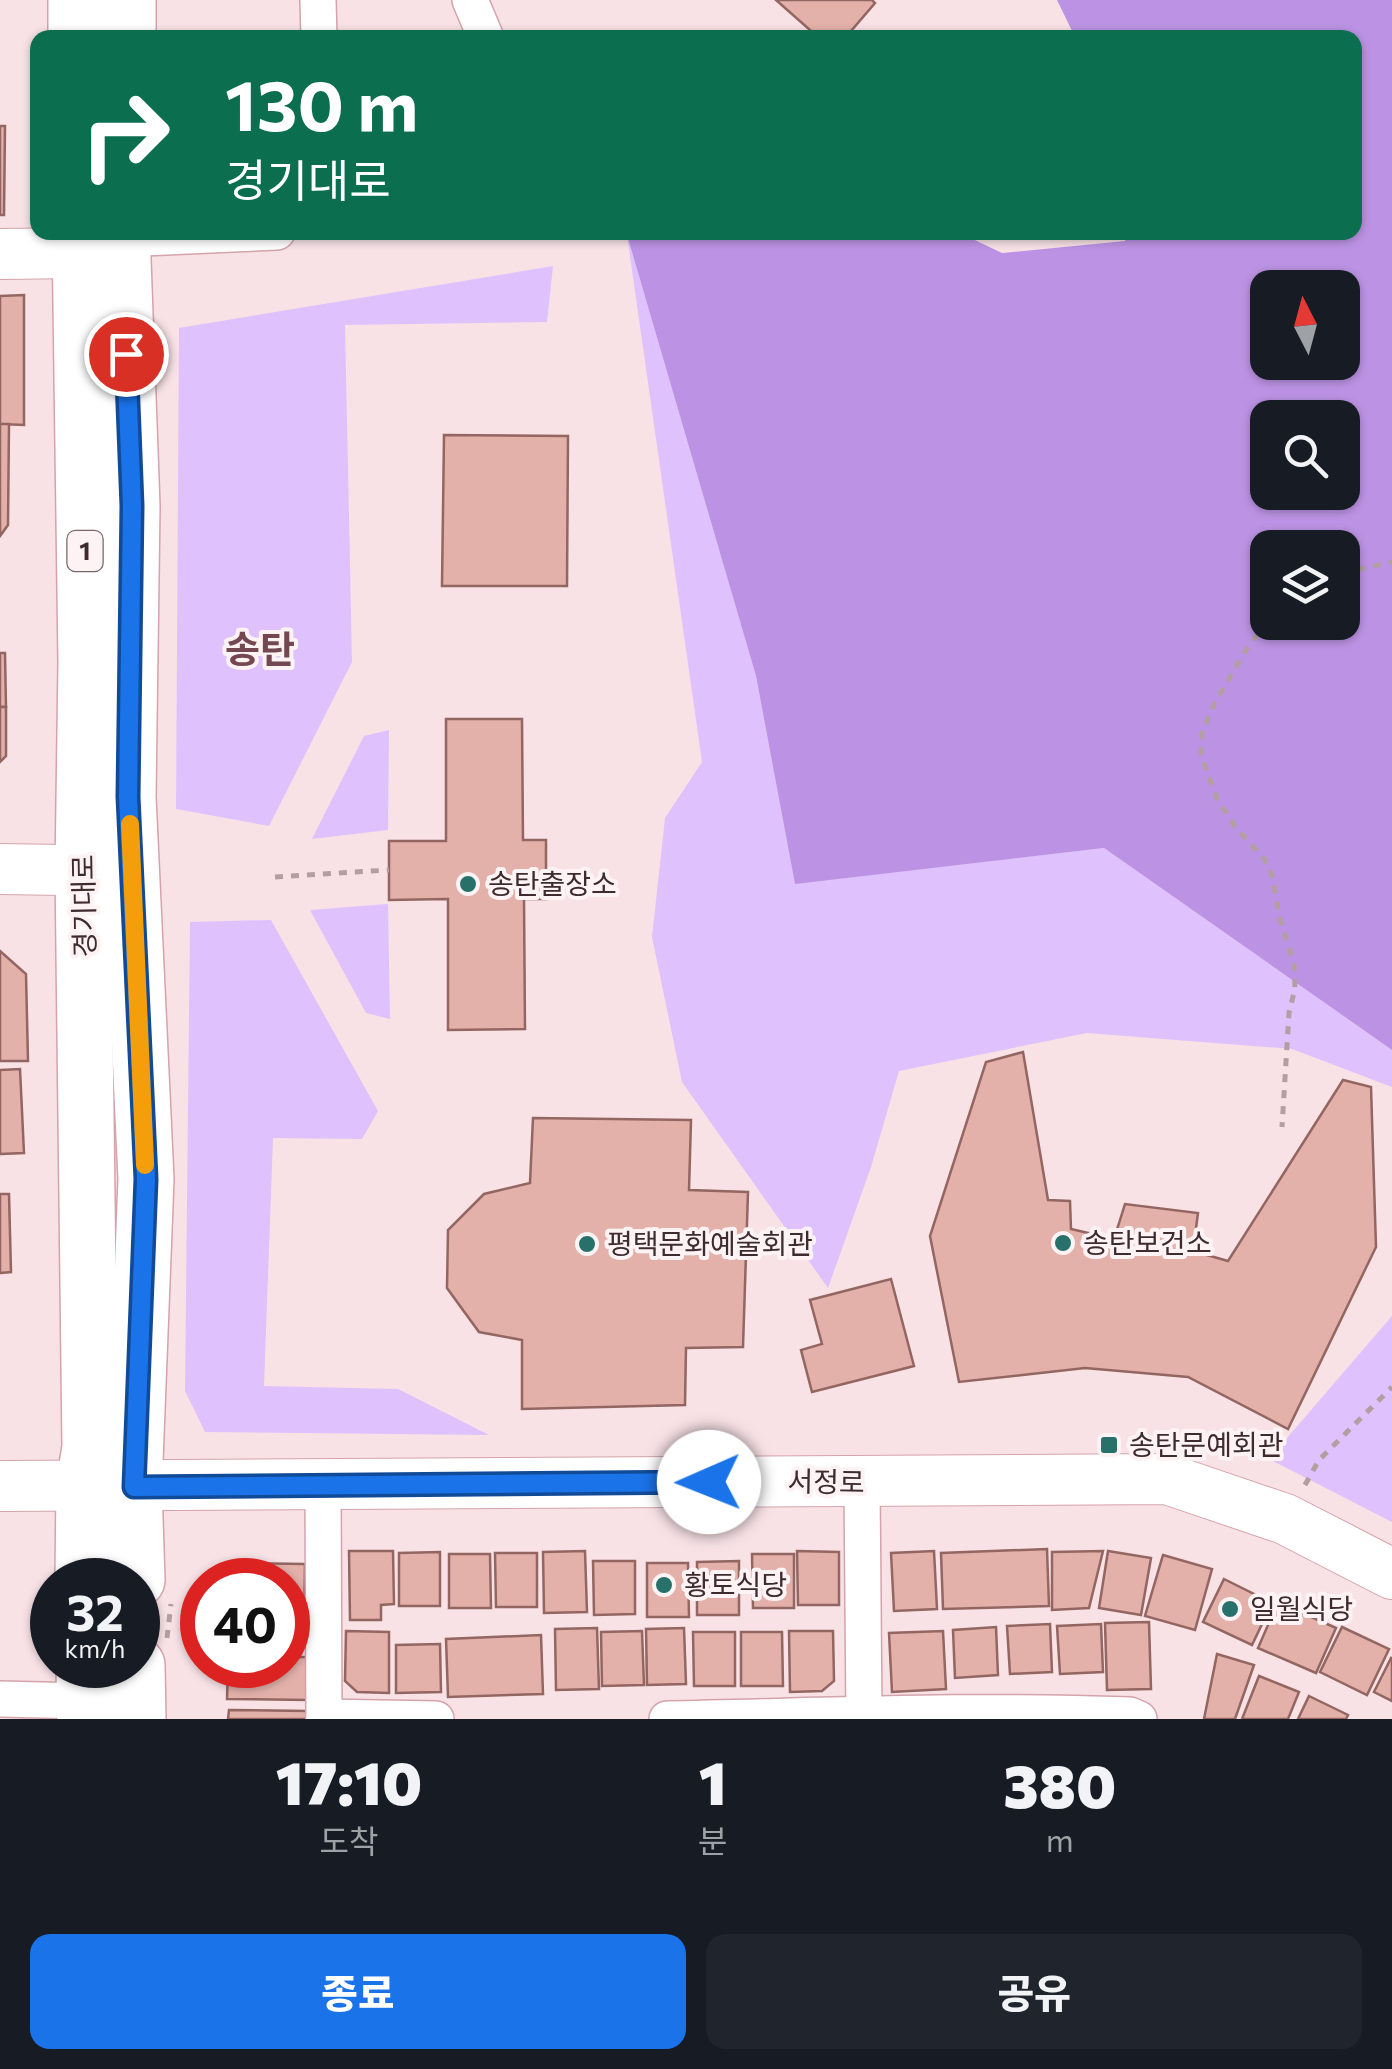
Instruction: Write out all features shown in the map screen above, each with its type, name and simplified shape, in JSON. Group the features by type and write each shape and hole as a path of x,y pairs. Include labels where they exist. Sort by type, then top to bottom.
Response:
{"main road":[{"path":"76,0 76,30"},
{"path":"128,0 128,30"},
{"name":"경기대로","path":"101,240 132,506 128,797 107,870 90,1436 130,1558"},
{"name":"경기대로","path":"90,1558 109,1486"},
{"path":"138,1688 138,1719"}],"street":[{"path":"318,0 319,30"},
{"path":"470,0 483,30"},
{"path":"0,254 94,240"},
{"path":"0,870 107,870"},
{"name":"서정로","path":"0,1486 1168,1479 1285,1519 1392,1574"},
{"path":"862,1483 864,1716"},
{"path":"322,1486 324,1718 436,1719"},
{"path":"0,1699 85,1695"},
{"path":"667,1719 1130,1715 1138,1719"}],"path":[{"path":"1360,569 1392,562"},
{"path":"1253,640 1214,704 1202,733 1201,755 1218,799 1237,829 1266,860 1274,878 1278,916 1294,963 1282,1127"},
{"path":"276,878 389,870"},
{"path":"1285,1519 1319,1460 1392,1387"}],"shaded area":[{"path":"1057,0 1392,0 1392,1050 1104,848 795,884 756,676 628,240 975,240 1002,253 1125,240 1362,240 1362,30 1072,30"},
{"path":"628,240 756,676 795,883 1104,848 1392,1050 1392,1087 1292,1049 1087,1033 899,1071 871,1167 828,1288 682,1082 652,937 665,818 702,762"},
{"path":"553,266 547,322 345,325 352,662 269,826 176,809 179,328"},
{"path":"389,730 388,830 312,839 364,736"},
{"path":"388,904 390,1019 366,1013 310,910"},
{"path":"271,920 378,1111 362,1139 273,1138 264,1386 398,1389 489,1435 205,1432 185,1391 190,922"},
{"path":"1392,1316 1392,1522 1269,1459"}],"building":[{"path":"776,0 875,3 852,30 810,30"},
{"path":"0,126 5,126 4,215 0,215"},
{"path":"24,295 24,425 0,424 0,296"},
{"path":"0,424 9,424 8,525 0,536"},
{"path":"444,435 568,436 567,586 442,586"},
{"path":"0,653 5,653 6,707 0,707"},
{"path":"0,707 6,707 6,756 0,762"},
{"name":"송탄출장소","path":"446,719 522,719 523,840 546,840 546,899 524,899 525,1029 448,1030 448,899 389,900 389,841 446,841"},
{"path":"0,951 26,974 28,1061 0,1061"},
{"name":"송탄보건소","path":"1023,1052 1048,1200 1070,1201 1071,1229 1114,1239 1125,1204 1198,1213 1193,1251 1228,1261 1343,1080 1371,1087 1376,1247 1288,1429 1188,1377 1085,1368 959,1382 930,1236 986,1062"},
{"path":"20,1069 24,1153 0,1154 0,1070"},
{"path":"533,1118 691,1120 689,1190 748,1192 743,1347 686,1348 685,1405 522,1409 522,1340 479,1332 447,1288 448,1230 484,1194 530,1183"},
{"path":"0,1194 9,1194 11,1272 0,1273"},
{"path":"891,1279 914,1366 812,1392 801,1350 822,1344 810,1300"},
{"path":"1047,1549 1049,1606 943,1609 941,1553"},
{"path":"349,1551 393,1551 394,1604 381,1605 381,1620 350,1620"},
{"path":"585,1551 587,1612 544,1613 543,1552"},
{"path":"797,1551 839,1552 839,1605 798,1605"},
{"path":"934,1551 937,1609 894,1611 891,1553"},
{"path":"1103,1551 1089,1608 1052,1610 1052,1552"},
{"path":"1108,1551 1151,1558 1141,1615 1099,1608"},
{"path":"440,1552 440,1606 399,1606 399,1553"},
{"path":"495,1553 537,1553 537,1607 496,1607"},
{"path":"449,1554 490,1554 491,1608 449,1608"},
{"path":"752,1554 794,1554 794,1608 753,1608"},
{"path":"1163,1555 1212,1569 1195,1630 1145,1616"},
{"path":"593,1561 635,1561 635,1614 594,1615"},
{"path":"739,1561 739,1615 697,1615 697,1562"},
{"path":"647,1563 688,1563 689,1617 647,1617"},
{"path":"1224,1579 1272,1603 1252,1645 1203,1622"},
{"path":"1278,1602 1336,1628 1316,1673 1258,1648"},
{"path":"1149,1622 1151,1689 1107,1690 1105,1623"},
{"path":"1050,1624 1052,1672 1010,1674 1007,1626"},
{"path":"1101,1624 1103,1672 1060,1674 1057,1626"},
{"path":"996,1627 998,1675 955,1678 953,1630"},
{"path":"1342,1627 1389,1649 1367,1695 1320,1672"},
{"path":"597,1628 599,1689 556,1690 555,1629"},
{"path":"684,1628 686,1684 647,1685 646,1629"},
{"path":"346,1631 389,1632 389,1693 357,1692 345,1681"},
{"path":"642,1631 644,1685 602,1686 601,1632"},
{"path":"789,1631 833,1631 834,1681 822,1691 790,1692"},
{"path":"943,1631 946,1689 892,1692 889,1633"},
{"path":"693,1632 735,1632 735,1686 694,1686"},
{"path":"741,1632 782,1632 783,1686 741,1686"},
{"path":"541,1635 543,1694 448,1697 446,1639"},
{"path":"440,1644 441,1692 396,1693 396,1645"},
{"path":"1217,1654 1254,1665 1235,1719 1204,1719"},
{"path":"1392,1659 1392,1701 1374,1692"},
{"path":"1259,1676 1299,1692 1288,1719 1242,1719"},
{"path":"227,1688 308,1688 308,1700 227,1699"},
{"path":"1309,1696 1348,1715 1346,1719 1298,1719"},
{"path":"229,1710 308,1711 308,1719 228,1719"}],"slow traffic":[{"path":"130,824 145,1165"}],"place":[{"name":"송탄출장소","path":"468,884"},
{"name":"송탄보건소","path":"1063,1243"},
{"name":"평택문화예술회관","path":"587,1244"},
{"name":"송탄문예회관","path":"1109,1445"},
{"name":"황토식당","path":"664,1585"},
{"name":"일월식당","path":"1230,1609"}],"district":[{"name":"송탄","path":"260,650"}],"route":[{"path":"126,354 132,506 128,797 146,1179 134,1487 709,1482"}]}
